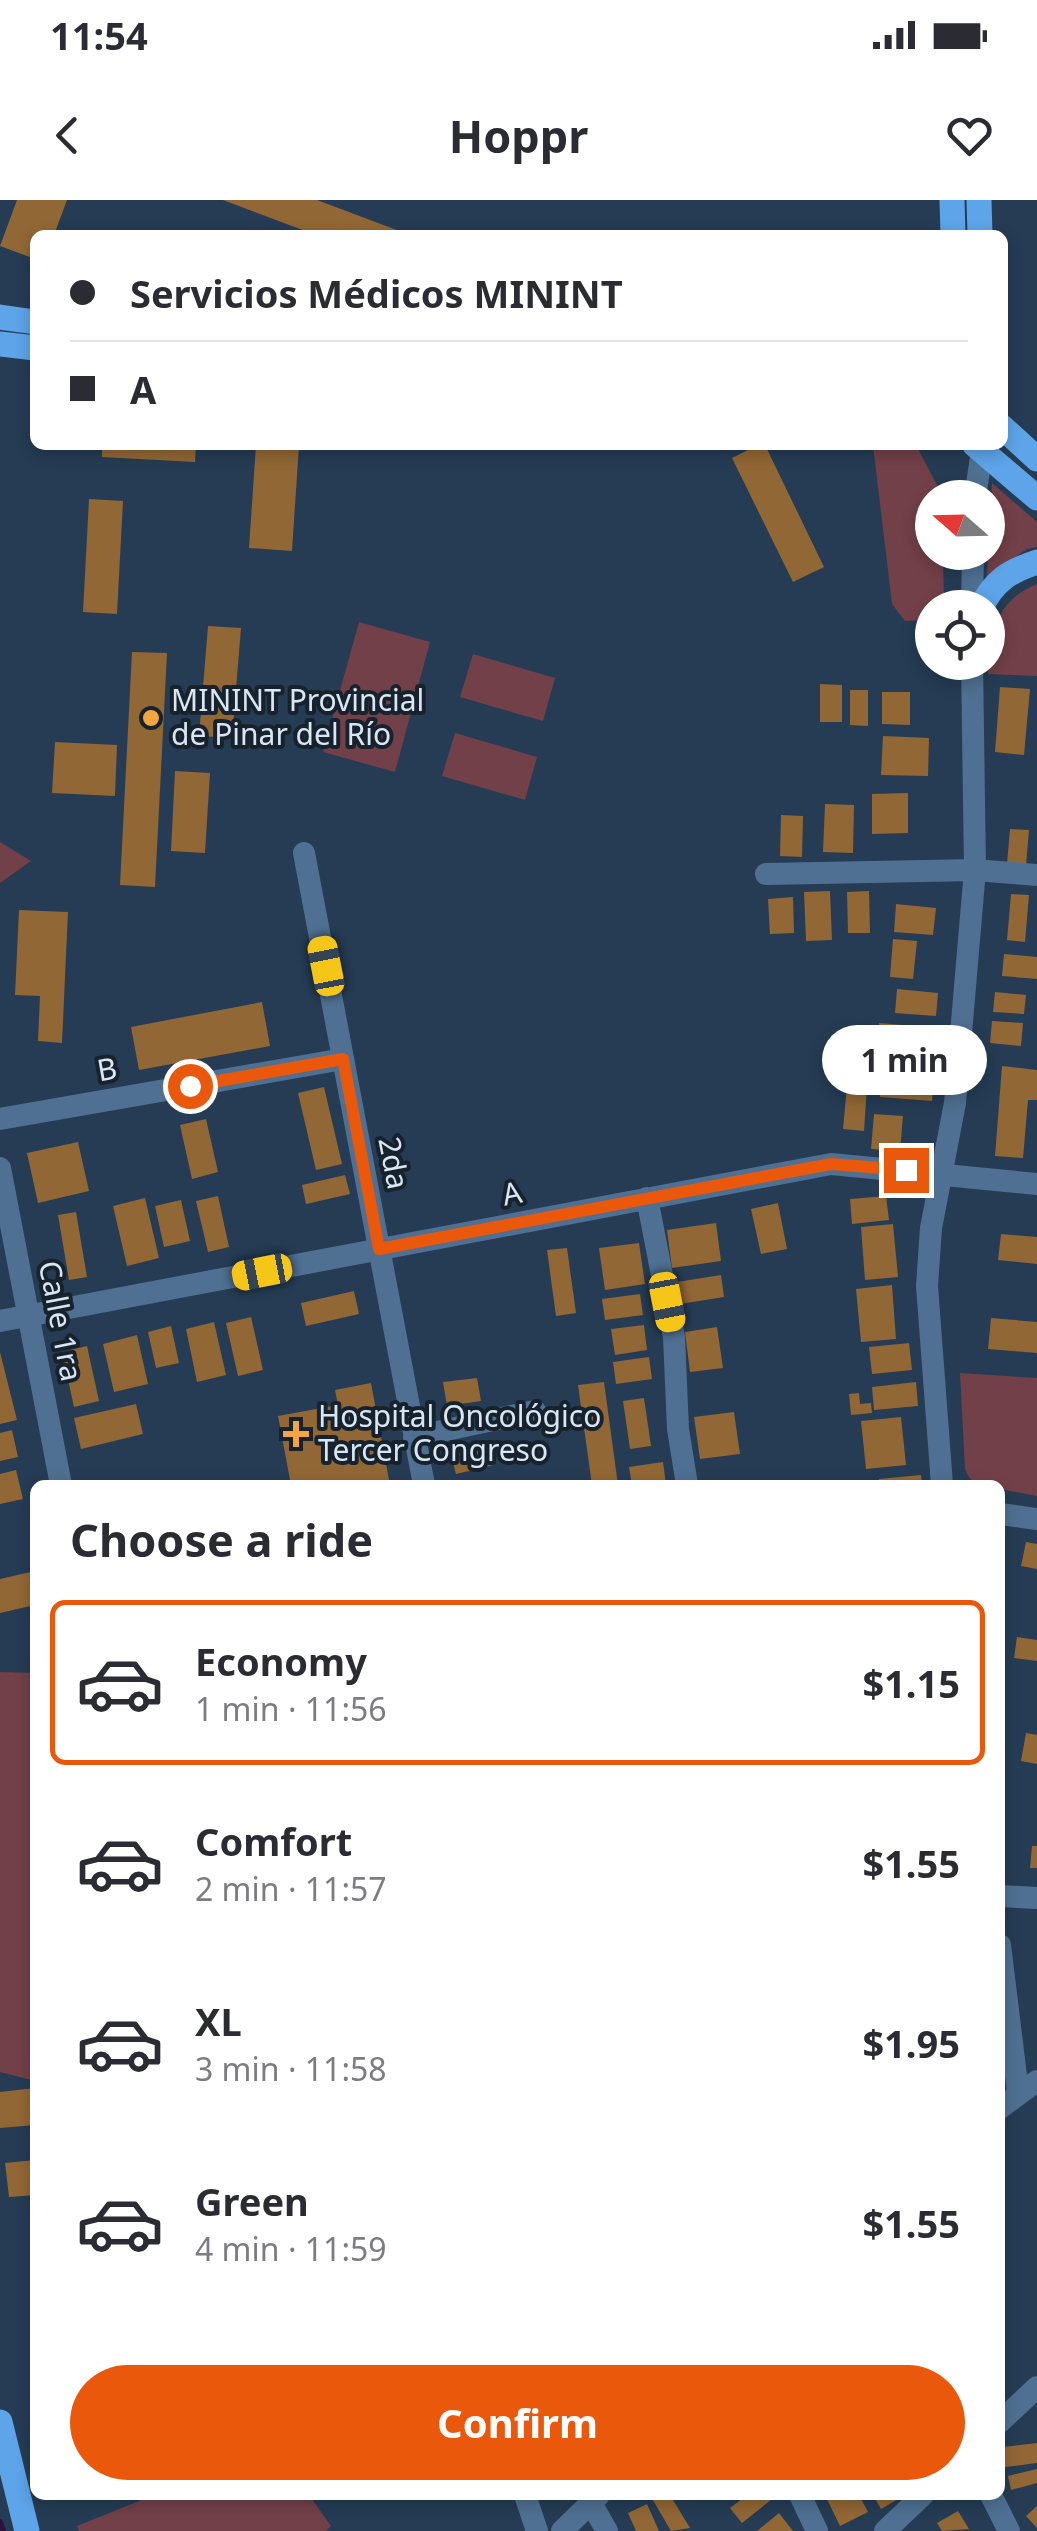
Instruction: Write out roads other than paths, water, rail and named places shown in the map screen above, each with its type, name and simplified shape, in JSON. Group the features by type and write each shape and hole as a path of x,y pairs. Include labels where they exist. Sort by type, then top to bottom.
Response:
{"main road":[{"path":"951,230 952,200"},
{"path":"979,200 980,230"},
{"path":"0,318 30,321"},
{"path":"0,344 30,347"},
{"path":"1008,432 1037,459"},
{"path":"981,450 1037,498"},
{"path":"991,590 1008,572 1037,562"},
{"path":"0,2422 28,2531"}],"street":[{"path":"975,480 976,450"},
{"path":"942,1480 926,1286 930,1228 955,1103 975,870 972,680"},
{"name":"2da","path":"304,852 423,1480"},
{"path":"766,874 975,870 1037,875"},
{"name":"B","path":"0,1119 343,1059"},
{"name":"A","path":"0,1321 831,1164 1037,1184"},
{"name":"Calle 1ra","path":"0,1168 60,1480"},
{"path":"647,1198 674,1336 678,1429 686,1480"},
{"path":"414,1437 536,1411"},
{"path":"1005,1515 1037,1519"},
{"path":"1005,1896 1037,1898"},
{"path":"1005,1986 1018,2094"},
{"path":"1005,2417 1037,2387"},
{"path":"527,2500 537,2531"},
{"path":"562,2531 594,2500"},
{"path":"595,2500 607,2531"},
{"path":"802,2500 816,2531"},
{"path":"885,2531 918,2500"},
{"path":"994,2500 1009,2531"}],"waterway":[{"path":"0,2522 3,2531"}],"place":[{"name":"MININT Provincial de Pinar del Río","path":"151,718"},
{"name":"Hospital Oncológico Tercer Congreso","path":"296,1434"}]}
